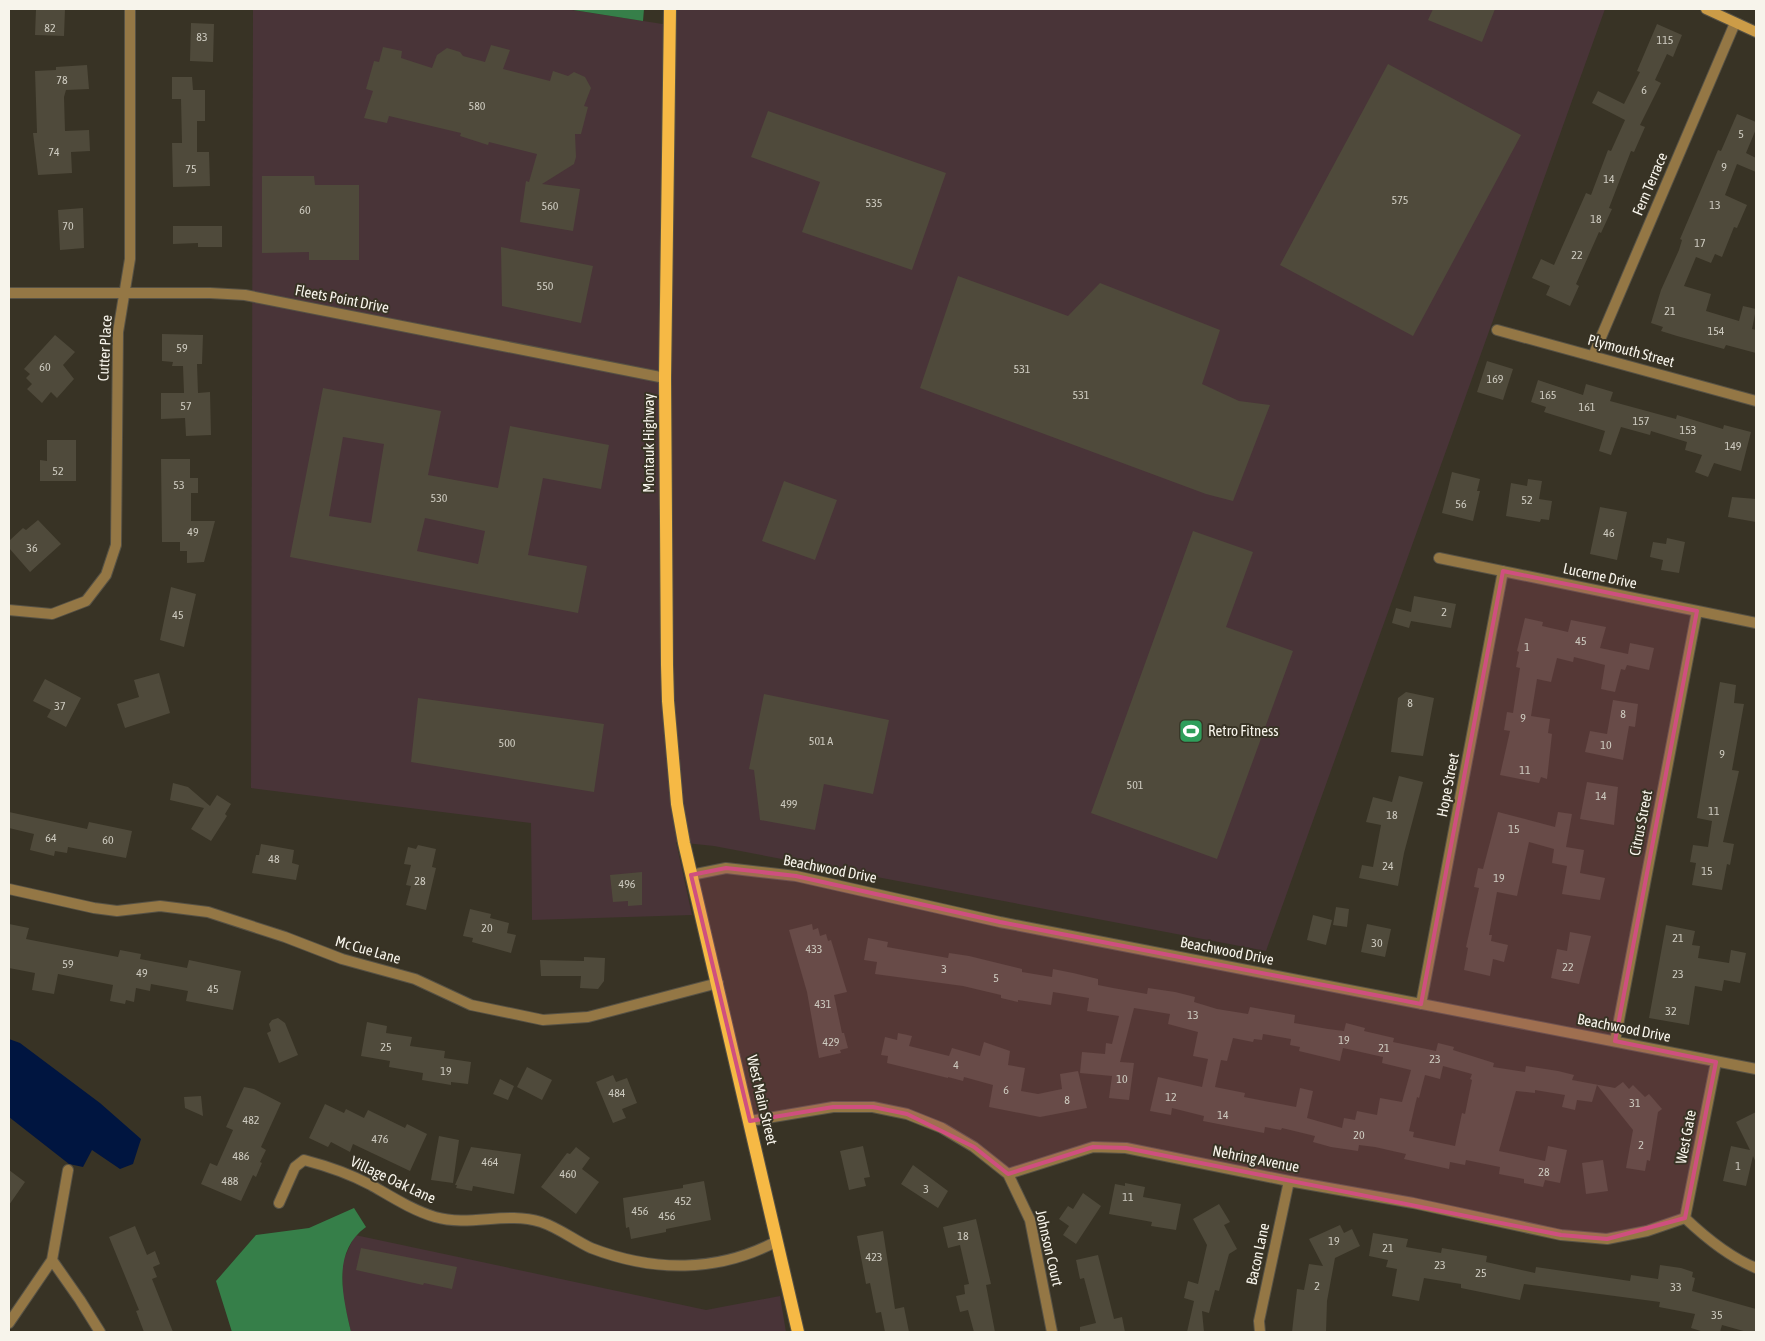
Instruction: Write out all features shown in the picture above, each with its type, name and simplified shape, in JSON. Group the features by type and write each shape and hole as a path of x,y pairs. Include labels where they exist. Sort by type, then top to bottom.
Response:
{"main road":[{"name":"Montauk Highway","path":"670,9 665,378 668,701 677,804 692,875"},
{"path":"1706,9 1756,32"},
{"name":"West Main Street","path":"692,875 798,1332"}],"street":[{"name":"Cutter Place","path":"9,610 52,614 86,601 106,576 116,545 118,332 130,259 130,9"},
{"name":"Fern Terrace","path":"1593,356 1735,23"},
{"name":"Fleets Point Drive","path":"9,294 245,295 665,378"},
{"name":"Plymouth Street","path":"1498,330 1756,401"},
{"name":"Lucerne Drive","path":"1439,558 1756,622"},
{"name":"Hope Street","path":"1421,1004 1503,572"},
{"name":"Citrus Street","path":"1615,1041 1697,611"},
{"name":"Beachwood Drive","path":"692,875 726,868 796,876 1000,922 1756,1069"},
{"name":"Mc Cue Lane","path":"9,888 94,908 117,910 160,906 208,912 285,937 342,959 415,978 471,1006 544,1020 588,1017 718,983"},
{"name":"West Gate","path":"1685,1218 1716,1062"},
{"path":"750,1121 834,1107 873,1107 907,1114 942,1128 974,1147 1008,1174"},
{"name":"Nehring Avenue","path":"1008,1174 1094,1147 1118,1148 1413,1204 1562,1235 1608,1239 1647,1231 1685,1218"},
{"name":"Village Oak Lane","path":"279,1203 295,1167 304,1160 357,1178 416,1210 437,1217 461,1221 501,1218 540,1222 589,1247 614,1256 658,1266 694,1267 762,1249 777,1241"},
{"path":"9,1323 52,1260 68,1170"},
{"name":"Johnson Court","path":"1008,1174 1030,1220 1052,1332"},
{"name":"Bacon Lane","path":"1260,1332 1259,1321 1289,1181"},
{"path":"1685,1218 1704,1237 1739,1261 1756,1268"},
{"path":"52,1260 100,1332"}],"highlighted area":[{"path":"1503,571 1697,611 1615,1041 1716,1062 1685,1218 1607,1239 1561,1235 1126,1148 1093,1147 1008,1174 974,1147 907,1114 873,1107 833,1107 750,1121 691,875 726,868 796,876 1000,922 1421,1004"}],"shaded area":[{"path":"253,9 566,9 669,25 671,9 1605,9 1266,951 714,846 676,842 692,915 532,920 531,823 251,788"},
{"path":"355,1235 706,1310 780,1296 786,1332 351,1332 343,1298 342,1263"}],"green space":[{"path":"567,9 644,9 643,21"},
{"path":"354,1208 366,1227 355,1237 348,1249 342,1276 351,1332 232,1332 216,1281 256,1235 309,1228"}],"water":[{"path":"9,1039 20,1043 100,1103 141,1139 133,1164 120,1169 92,1150 83,1167 69,1164 9,1117"}],"building":[{"path":"36,9 65,9 64,36 35,35"},
{"path":"1433,9 1495,9 1482,42 1428,20"},
{"path":"191,23 214,24 213,62 190,61"},
{"path":"1657,24 1682,35 1673,57 1667,54 1655,80 1661,83 1640,125 1645,127 1634,152 1631,151 1609,208 1612,209 1601,233 1599,232 1576,284 1579,286 1570,306 1546,295 1550,286 1532,278 1541,259 1554,265 1586,193 1591,195 1608,150 1611,151 1625,120 1592,103 1598,91 1624,104 1640,72 1637,71"},
{"path":"491,45 510,50 503,69 550,81 553,71 568,76 574,72 585,77 591,88 584,106 588,107 581,134 575,134 576,157 574,164 542,184 580,189 573,231 520,222 526,181 529,182 537,154 489,142 488,145 460,136 461,133 389,116 387,123 364,118 373,91 366,89 374,61 379,62 383,47 402,51 401,58 432,68 437,55 447,48 460,52 463,56 485,62"},
{"path":"1388,64 1521,135 1413,336 1280,265"},
{"path":"87,65 89,89 66,90 64,97 65,131 89,130 90,151 71,152 72,173 38,175 33,133 37,133 35,71 56,70 56,67"},
{"path":"172,77 192,77 193,90 205,90 205,121 197,121 197,152 209,152 210,186 173,187 172,143 182,143 181,99 172,99"},
{"path":"768,111 946,173 912,270 802,232 820,182 751,157"},
{"path":"1737,114 1756,122 1756,129 1746,153 1756,158 1756,172 1737,164 1725,195 1747,205 1737,228 1734,227 1722,257 1715,254 1711,263 1696,257 1684,286 1711,294 1706,311 1739,321 1743,306 1756,309 1752,329 1756,330 1756,353 1726,345 1724,349 1677,336 1661,331 1663,327 1651,323 1661,290 1679,250 1682,240 1680,239 1718,150 1721,151"},
{"path":"262,176 314,176 315,185 359,185 359,260 309,260 309,252 262,253"},
{"path":"83,208 84,248 60,250 58,210"},
{"path":"173,226 222,226 222,247 198,247 198,243 173,244"},
{"path":"501,247 593,266 581,323 502,306"},
{"path":"958,276 1068,316 1100,283 1220,330 1202,384 1239,401 1270,405 1233,501 1206,494 920,388"},
{"path":"162,334 203,335 202,364 197,364 198,393 210,392 211,435 186,436 185,418 161,419 161,393 184,393 183,366 172,366 173,362 162,361"},
{"path":"55,335 75,352 63,365 74,379 57,398 51,392 42,403 27,389 32,384 26,378 30,374 24,369"},
{"path":"1487,361 1513,369 1503,400 1477,392"},
{"path":"1538,380 1583,395 1586,384 1613,392 1610,401 1676,419 1677,415 1723,429 1724,425 1751,432 1741,471 1714,463 1708,477 1695,472 1702,455 1685,450 1687,442 1651,431 1650,435 1621,427 1611,455 1599,451 1605,431 1544,412 1546,407 1531,402"},
{"path":"323,388 441,411 428,475 498,488 510,426 609,445 601,489 543,478 528,555 587,566 578,613 290,557","holes":["343,437 384,444 371,523 329,516","425,518 485,531 478,564 417,551"]},
{"path":"47,440 76,440 76,481 40,481 40,460 47,461"},
{"path":"161,459 190,459 190,478 198,478 198,493 191,493 191,521 215,521 204,562 187,563 187,551 180,551 180,542 162,542"},
{"path":"1452,472 1480,479 1477,491 1480,491 1473,521 1442,513"},
{"path":"1528,479 1542,481 1539,499 1552,501 1549,520 1541,519 1540,522 1506,516 1511,483 1527,486"},
{"path":"784,481 837,500 815,560 762,541"},
{"path":"1732,497 1756,499 1756,522 1728,517"},
{"path":"1600,507 1627,512 1617,560 1590,554"},
{"path":"38,520 61,544 30,572 9,548 9,541 23,528 26,530"},
{"path":"1193,531 1253,552 1226,627 1293,651 1217,859 1091,813"},
{"path":"1667,538 1685,542 1679,573 1661,570 1663,560 1650,557 1653,542 1666,544"},
{"path":"171,587 196,594 184,647 160,640"},
{"path":"1414,596 1456,604 1451,628 1411,621 1409,628 1392,623 1396,608 1411,612"},
{"path":"1525,618 1543,622 1542,626 1568,632 1571,620 1606,627 1600,648 1628,654 1630,643 1654,648 1649,670 1627,665 1625,670 1621,669 1615,692 1601,689 1605,665 1574,657 1573,662 1557,658 1551,682 1537,679 1531,716 1550,719 1548,733 1552,734 1547,779 1541,777 1539,783 1500,775 1510,731 1504,730 1507,712 1513,713 1520,668 1516,667 1519,652 1517,651"},
{"path":"159,673 170,713 125,728 117,704 139,697 134,680"},
{"path":"45,679 81,698 66,727 47,717 51,710 33,701"},
{"path":"1720,682 1736,685 1734,703 1744,704 1732,770 1739,771 1723,842 1734,844 1730,865 1727,864 1722,890 1692,885 1696,863 1690,862 1693,845 1708,847 1712,821 1697,818"},
{"path":"1406,692 1434,698 1423,756 1391,752 1398,698"},
{"path":"764,694 889,720 873,794 824,784 815,830 760,820 754,770 749,769"},
{"path":"418,698 604,724 594,792 411,762"},
{"path":"1613,700 1638,704 1635,727 1629,726 1623,760 1585,752 1590,731 1607,734"},
{"path":"1399,776 1423,782 1404,853 1398,886 1359,878 1362,865 1373,867 1381,825 1366,822 1373,797 1392,802"},
{"path":"1587,782 1618,787 1614,825 1580,819"},
{"path":"173,783 188,787 210,806 217,795 231,804 225,814 227,816 211,841 191,829 204,808 170,800"},
{"path":"9,812 87,829 89,822 132,831 126,858 68,847 67,853 55,851 54,856 30,850 34,834 9,828"},
{"path":"1498,812 1555,827 1558,812 1572,814 1566,847 1584,850 1580,873 1605,878 1600,900 1562,894 1567,866 1552,863 1554,849 1529,842 1517,896 1497,892 1489,935 1492,935 1491,941 1508,945 1504,962 1493,959 1490,976 1464,970 1468,948 1466,947 1479,888 1474,887 1478,868 1483,869"},
{"path":"261,844 294,850 292,863 299,865 296,880 252,873 256,855 259,855"},
{"path":"418,845 436,849 432,867 436,868 426,910 406,905 411,886 406,885 411,865 404,864 408,847 416,849"},
{"path":"642,872 642,905 628,906 628,901 613,902 610,875"},
{"path":"1336,907 1349,909 1347,927 1333,925"},
{"path":"470,909 491,914 490,918 509,923 507,933 516,935 511,953 472,942 473,938 463,936"},
{"path":"1313,915 1332,920 1326,945 1307,940"},
{"path":"9,924 29,928 26,939 118,957 120,950 141,954 140,959 187,968 189,960 241,971 233,1010 186,1001 188,991 151,984 150,991 136,988 134,1002 126,1000 125,1004 110,1001 113,985 58,974 54,994 32,990 35,973 9,968"},
{"path":"812,924 813,930 818,928 820,936 826,934 828,941 831,940 847,992 834,995 842,1033 844,1033 848,1048 840,1050 841,1053 819,1058 807,992 789,930"},
{"path":"1367,924 1391,929 1385,957 1361,952"},
{"path":"1666,925 1695,931 1692,945 1700,946 1698,958 1729,963 1731,950 1746,953 1740,983 1724,980 1722,991 1695,986 1689,1025 1649,1018"},
{"path":"1570,932 1591,936 1579,984 1551,978 1557,949 1567,951"},
{"path":"868,938 888,942 887,947 948,958 949,953 969,956 1022,969 1022,972 1052,977 1053,969 1073,973 1098,979 1098,985 1147,994 1148,988 1175,992 1195,997 1194,1002 1217,1009 1248,1014 1250,1007 1295,1015 1294,1023 1344,1031 1346,1023 1365,1028 1364,1031 1394,1038 1393,1042 1436,1051 1438,1043 1454,1047 1453,1050 1494,1063 1493,1067 1525,1072 1526,1066 1558,1071 1574,1075 1572,1080 1615,1088 1623,1082 1629,1089 1633,1085 1645,1097 1649,1094 1662,1109 1658,1112 1650,1161 1647,1160 1645,1171 1626,1168 1633,1130 1597,1085 1592,1102 1577,1100 1575,1110 1562,1107 1565,1095 1535,1090 1535,1093 1516,1091 1499,1151 1545,1161 1548,1146 1567,1150 1560,1183 1545,1180 1543,1187 1524,1183 1524,1179 1499,1174 1500,1167 1466,1160 1465,1165 1450,1162 1449,1169 1404,1159 1406,1154 1375,1147 1359,1145 1358,1151 1331,1147 1313,1142 1315,1136 1282,1128 1281,1130 1265,1127 1264,1133 1203,1121 1204,1116 1172,1108 1171,1115 1150,1111 1158,1077 1202,1087 1208,1059 1193,1056 1198,1032 1168,1024 1170,1014 1134,1008 1120,1062 1134,1063 1129,1100 1109,1098 1112,1076 1080,1073 1082,1052 1105,1054 1106,1043 1112,1044 1119,1016 1087,1011 1089,998 1053,992 1051,1005 1018,1000 1018,1002 1001,998 1001,995 963,986 875,974 877,962 864,960","holes":["1263,1034 1291,1039 1290,1045 1300,1047 1299,1051 1340,1061 1343,1048 1383,1057 1382,1063 1411,1070 1402,1102 1380,1098 1377,1115 1357,1111 1355,1120 1344,1118 1342,1128 1307,1118 1313,1091 1300,1088 1296,1107 1244,1097 1245,1093 1215,1087 1221,1060 1227,1061 1233,1038 1253,1042 1254,1039 1262,1040","1443,1066 1472,1074 1465,1114 1462,1113 1455,1146 1413,1137 1414,1132 1409,1131 1417,1097 1419,1098 1425,1075 1440,1079"]},
{"path":"584,957 605,958 604,981 598,989 580,988 581,976 541,976 540,960 584,961"},
{"path":"278,1018 285,1023 298,1055 279,1063 267,1033 271,1031 269,1024 272,1020"},
{"path":"367,1022 387,1026 386,1033 412,1037 410,1046 445,1051 444,1058 471,1062 468,1084 451,1082 451,1085 422,1080 423,1073 389,1067 390,1061 361,1056"},
{"path":"898,1033 912,1036 909,1046 949,1056 952,1048 980,1056 984,1042 1010,1051 1008,1065 1025,1068 1021,1091 1038,1094 1062,1089 1060,1074 1078,1071 1087,1108 1040,1117 989,1107 993,1085 964,1077 963,1081 948,1078 887,1063 888,1056 881,1055 885,1037 897,1040"},
{"path":"527,1067 552,1080 542,1100 517,1087"},
{"path":"613,1075 616,1082 627,1078 637,1103 622,1109 626,1118 613,1123 596,1082"},
{"path":"500,1079 514,1086 508,1100 493,1094"},
{"path":"244,1087 254,1089 281,1103 261,1147 266,1150 260,1162 262,1163 256,1177 253,1175 241,1201 201,1184 210,1163 217,1166 233,1130 226,1127"},
{"path":"201,1096 203,1116 185,1108 184,1097"},
{"path":"325,1104 344,1113 346,1109 364,1118 368,1110 405,1128 407,1124 427,1134 410,1171 353,1144 350,1152 331,1142 328,1147 309,1138"},
{"path":"1756,1112 1756,1163 1753,1156 1746,1186 1723,1181 1731,1146 1750,1150 1736,1122"},
{"path":"439,1136 459,1140 453,1183 431,1180"},
{"path":"863,1146 870,1177 864,1178 866,1186 849,1190 840,1151"},
{"path":"471,1147 521,1154 514,1194 473,1186 472,1191 456,1188 457,1185 455,1185"},
{"path":"576,1147 590,1158 582,1169 599,1182 576,1214 541,1187 567,1153 570,1154"},
{"path":"1603,1160 1608,1191 1586,1194 1582,1163"},
{"path":"913,1165 948,1191 938,1208 901,1184"},
{"path":"9,1170 25,1182 9,1205"},
{"path":"704,1181 711,1220 666,1229 666,1232 631,1239 629,1227 626,1228 623,1198 683,1188 683,1185"},
{"path":"1125,1183 1145,1187 1143,1197 1181,1204 1176,1230 1151,1226 1152,1222 1109,1214 1115,1184 1125,1186"},
{"path":"1083,1193 1101,1206 1076,1244 1063,1235 1069,1226 1059,1219 1068,1206 1073,1209"},
{"path":"1219,1204 1230,1222 1224,1225 1237,1249 1229,1254 1219,1291 1215,1290 1209,1313 1202,1311 1204,1332 1187,1332 1194,1301 1184,1298 1188,1281 1198,1284 1207,1245 1193,1219"},
{"path":"976,1219 991,1284 986,1285 995,1332 974,1332 968,1310 960,1312 956,1296 965,1294 964,1285 969,1284 960,1245 948,1248 943,1227"},
{"path":"1340,1225 1344,1233 1352,1229 1360,1246 1335,1258 1327,1301 1326,1332 1292,1332 1297,1289 1304,1290 1309,1264 1323,1266 1309,1239"},
{"path":"135,1226 147,1255 155,1251 160,1264 153,1267 157,1277 152,1279 173,1332 144,1332 136,1311 139,1310 109,1237"},
{"path":"883,1231 895,1309 904,1307 909,1332 885,1332 881,1312 876,1313 870,1283 866,1284 857,1236"},
{"path":"1373,1233 1408,1239 1406,1247 1441,1253 1442,1248 1487,1256 1486,1262 1535,1273 1536,1267 1630,1281 1631,1275 1658,1279 1660,1265 1681,1268 1693,1272 1692,1277 1695,1278 1692,1291 1756,1309 1756,1332 1747,1332 1722,1325 1720,1332 1704,1332 1691,1328 1695,1314 1659,1307 1660,1302 1524,1284 1520,1300 1461,1288 1461,1284 1424,1278 1419,1301 1392,1296 1397,1269 1386,1267 1388,1260 1369,1256"},
{"path":"361,1248 457,1267 452,1289 424,1283 423,1285 356,1270"},
{"path":"1098,1255 1114,1319 1122,1317 1125,1332 1080,1332 1080,1327 1096,1323 1084,1278 1080,1279 1076,1260"}],"place":[{"name":"Retro Fitness","path":"1191,731"}]}
